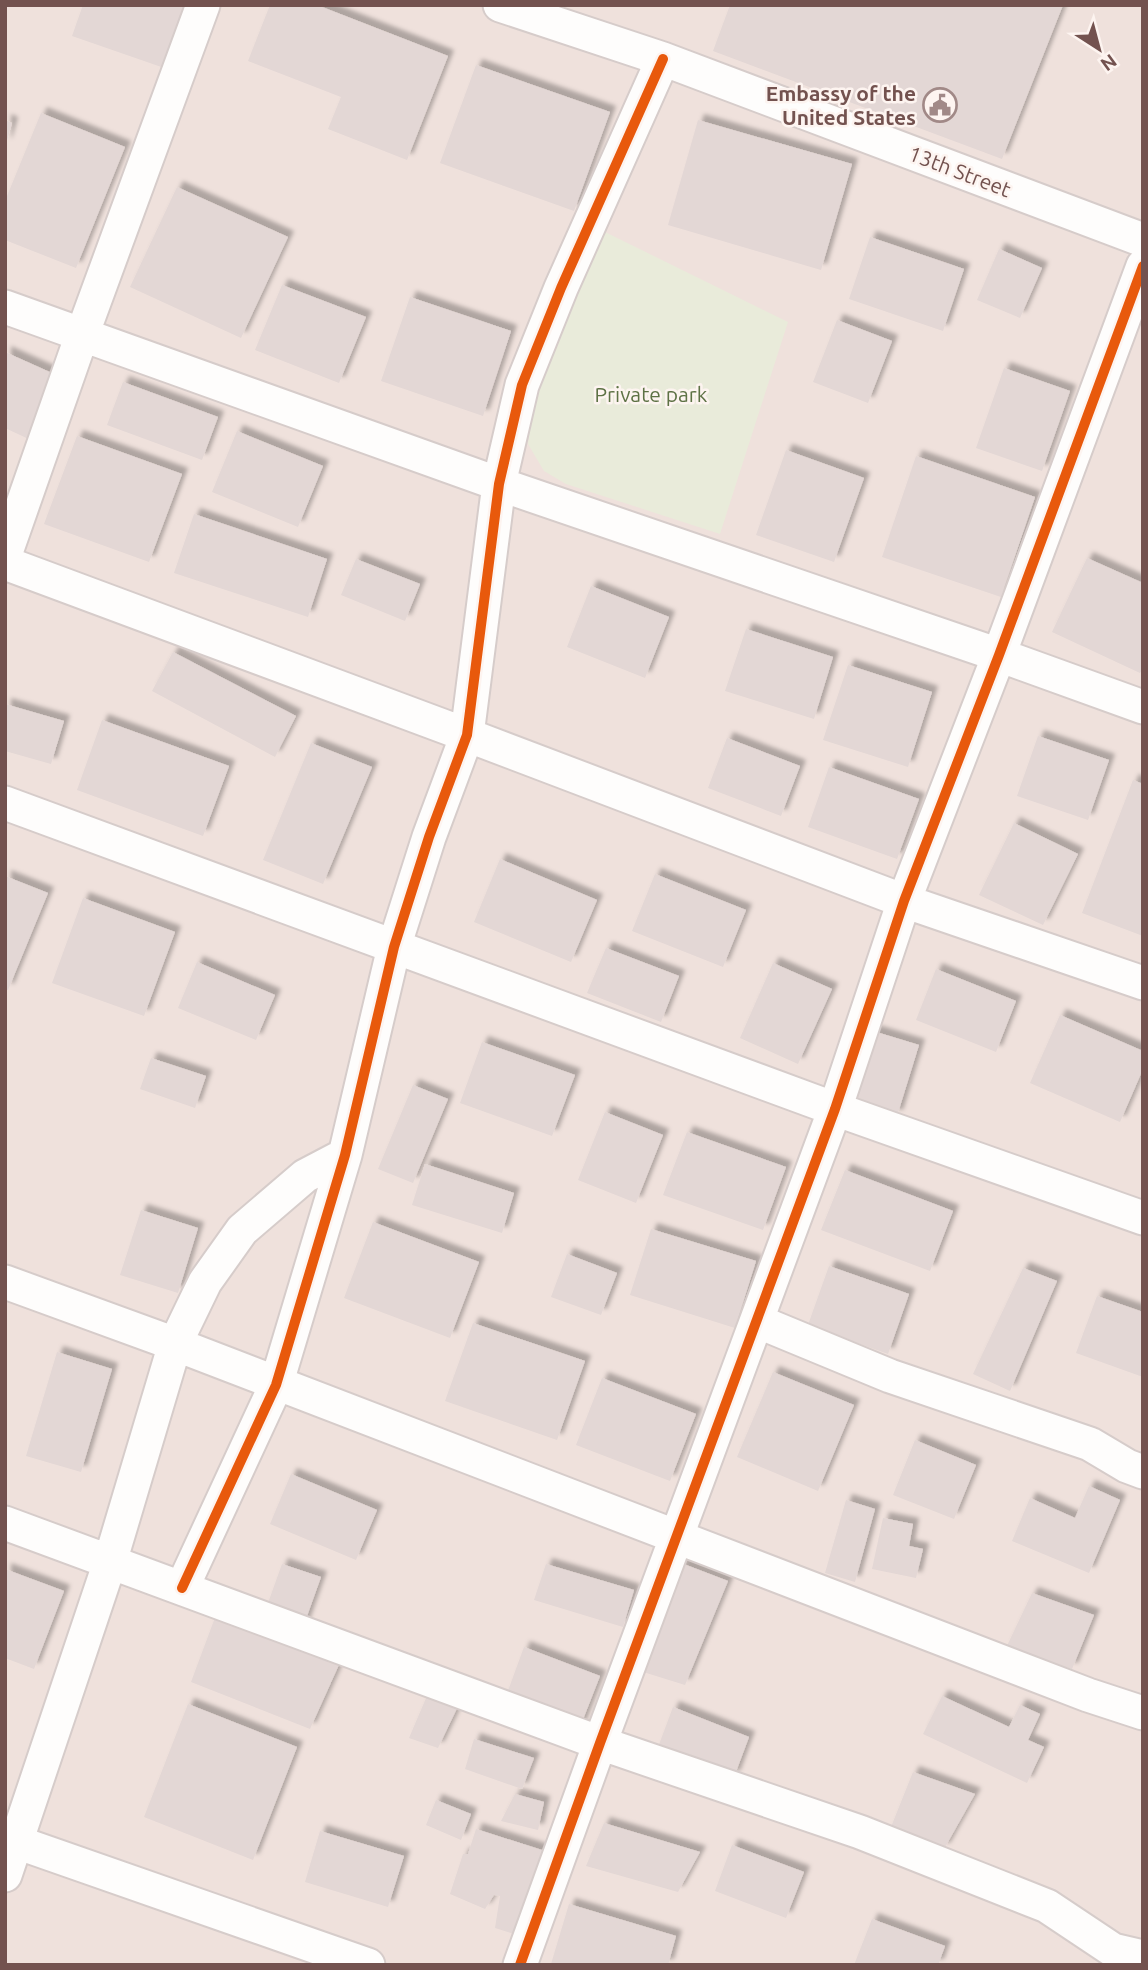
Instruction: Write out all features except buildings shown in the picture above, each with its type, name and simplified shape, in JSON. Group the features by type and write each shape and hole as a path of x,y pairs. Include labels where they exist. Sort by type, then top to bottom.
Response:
{"street":[{"path":"5,555 203,5"},
{"name":"13th Street","path":"500,5 663,60 1143,240"},
{"path":"182,1588 276,1385 345,1155 394,947 429,837 467,735 499,484 522,385 561,288 663,60"},
{"path":"520,1965 835,1110 904,901 1143,266"},
{"path":"5,307 499,484 999,654 1143,707"},
{"path":"5,563 904,901 1143,983"},
{"path":"5,803 835,1110 1143,1218"},
{"path":"5,1875 11,1840 110,1562 175,1344 205,1282 242,1230 305,1177 345,1155"},
{"path":"5,1282 175,1344 1088,1695 1143,1713"},
{"path":"757,1321 890,1376 1090,1444 1127,1466 1143,1472"},
{"path":"5,1523 600,1743 860,1832 1047,1906 1113,1950 1143,1957"},
{"path":"11,1840 368,1965"}],"shaded area":[{"path":"5,5 1143,5 1143,1965 5,1965"}],"green space":[{"name":"Private park","path":"601,230 788,322 720,534 566,484 544,471 528,444 534,391"}],"cycle path":[{"path":"182,1588 276,1385 345,1155 394,947 429,837 467,735 499,484 522,385 561,288 663,59"},
{"path":"520,1965 835,1109 904,901 999,655 1143,266"}],"place":[{"name":"Embassy of the United States","path":"940,105"}]}
